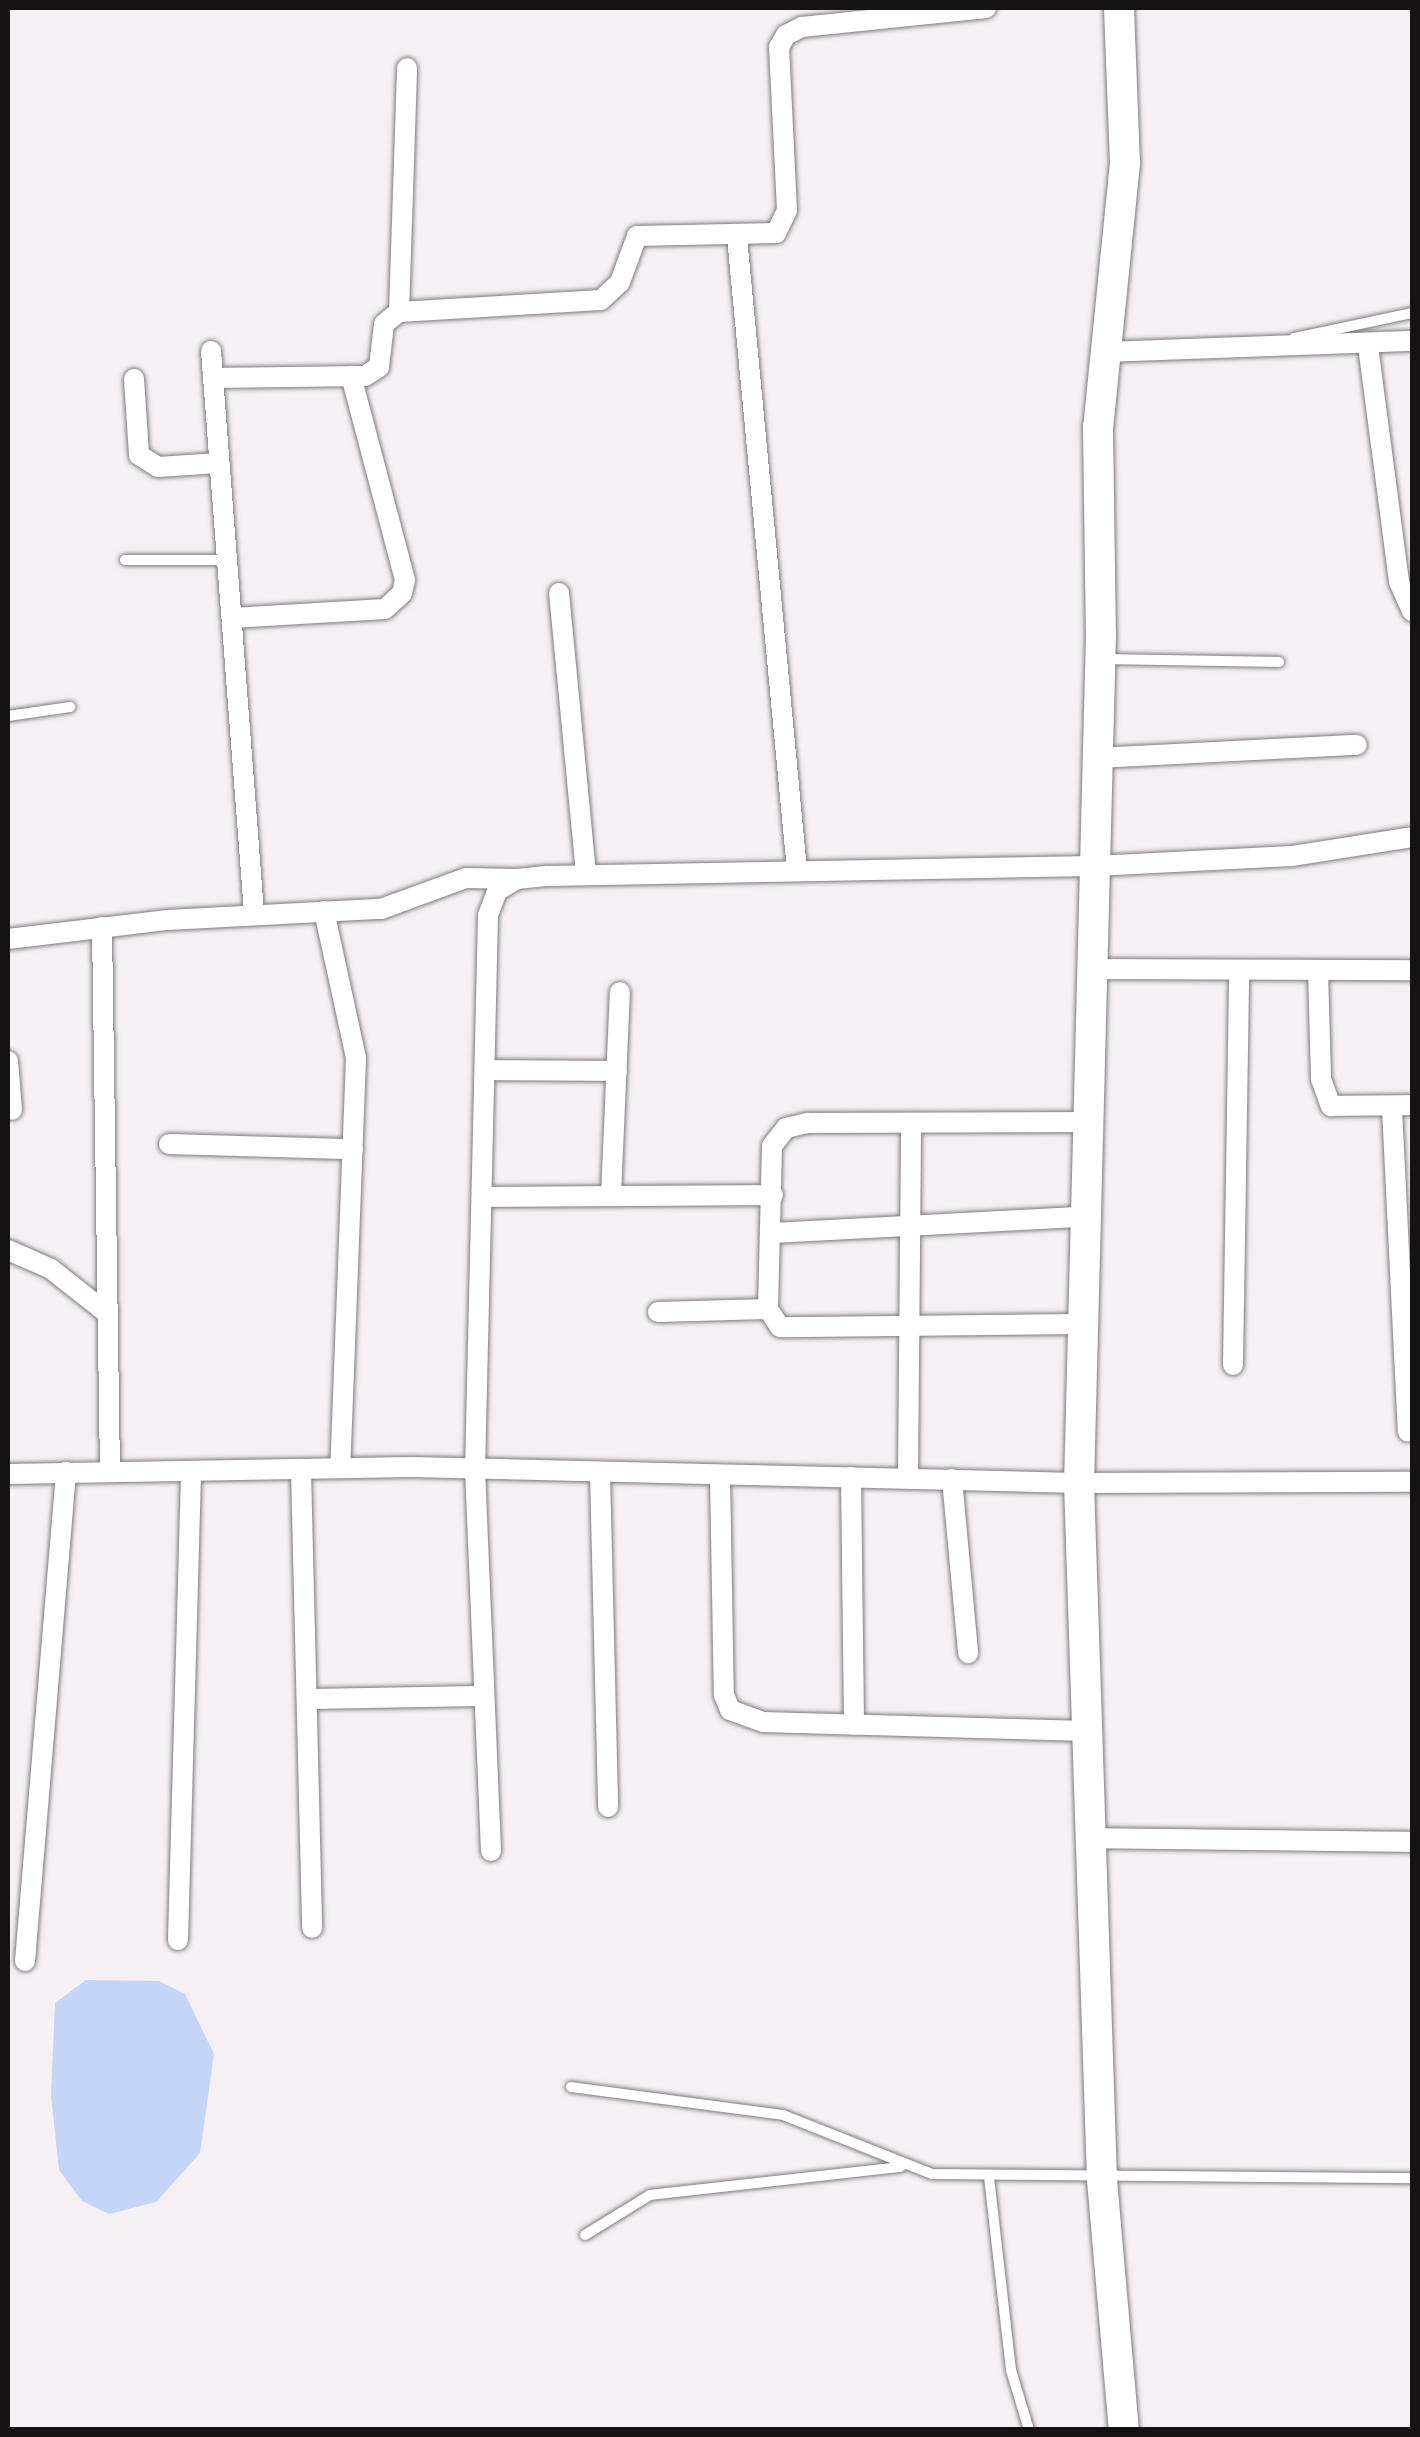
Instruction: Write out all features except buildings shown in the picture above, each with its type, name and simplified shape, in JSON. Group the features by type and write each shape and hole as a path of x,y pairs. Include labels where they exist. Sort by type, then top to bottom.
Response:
{"street":[{"path":"213,378 352,376 379,367 384,324 400,312 601,300 620,282 637,236 769,236 786,221 780,47 786,35 802,28 986,8"},
{"path":"1119,8 1125,163 1095,519 1100,658 1079,1324 1079,1483 1102,2180 1124,2430"},
{"path":"400,312 407,68"},
{"path":"737,238 796,871"},
{"path":"1108,352 1368,346 1412,340"},
{"path":"1368,346 1400,591 1412,611"},
{"path":"211,352 254,913"},
{"path":"232,618 384,609 402,593 405,580 352,376"},
{"path":"134,379 138,455 158,467 219,464"},
{"path":"558,593 586,875"},
{"path":"1098,758 1357,745"},
{"path":"8,939 254,913 403,905 466,878 1094,866 1292,856 1412,836"},
{"path":"490,1851 475,1471 488,915 496,891 517,879"},
{"path":"324,911 355,1036 340,1468"},
{"path":"102,927 110,1472"},
{"path":"1093,969 1412,970"},
{"path":"1232,1366 1240,970"},
{"path":"1318,970 1324,1094 1344,1110 1402,1106 1408,1432"},
{"path":"611,1196 620,992"},
{"path":"8,1061 12,1110"},
{"path":"485,1070 617,1071"},
{"path":"1079,1324 906,1330 780,1327 768,1309 773,1233 772,1146 786,1128 1087,1122"},
{"path":"908,1478 906,1226 911,1123"},
{"path":"169,1144 353,1150"},
{"path":"482,1198 773,1195"},
{"path":"773,1233 1082,1217"},
{"path":"8,1250 52,1269 108,1314"},
{"path":"658,1312 768,1309"},
{"path":"8,1474 340,1468 1079,1483 1412,1482"},
{"path":"301,1470 312,1928"},
{"path":"25,1961 66,1472"},
{"path":"178,1940 192,1473"},
{"path":"600,1473 608,1807"},
{"path":"720,1474 724,1695 730,1710 762,1722 1085,1731"},
{"path":"851,1476 854,1725"},
{"path":"952,1479 968,1653"},
{"path":"307,1699 483,1696"},
{"path":"1088,1838 1412,1842"}],"lane":[{"path":"1260,350 1324,328 1412,313"},
{"path":"125,560 227,560"},
{"path":"1100,658 1278,662"},
{"path":"8,716 70,706"},
{"path":"571,2087 783,2114 906,2166"},
{"path":"585,2236 650,2195 906,2166 989,2177 1102,2180 1412,2178"},
{"path":"989,2177 1011,2370 1029,2430"}],"water":[{"path":"86,1980 159,1981 185,1994 214,2054 200,2153 156,2202 109,2214 82,2201 59,2170 51,2095 55,2003"}]}
